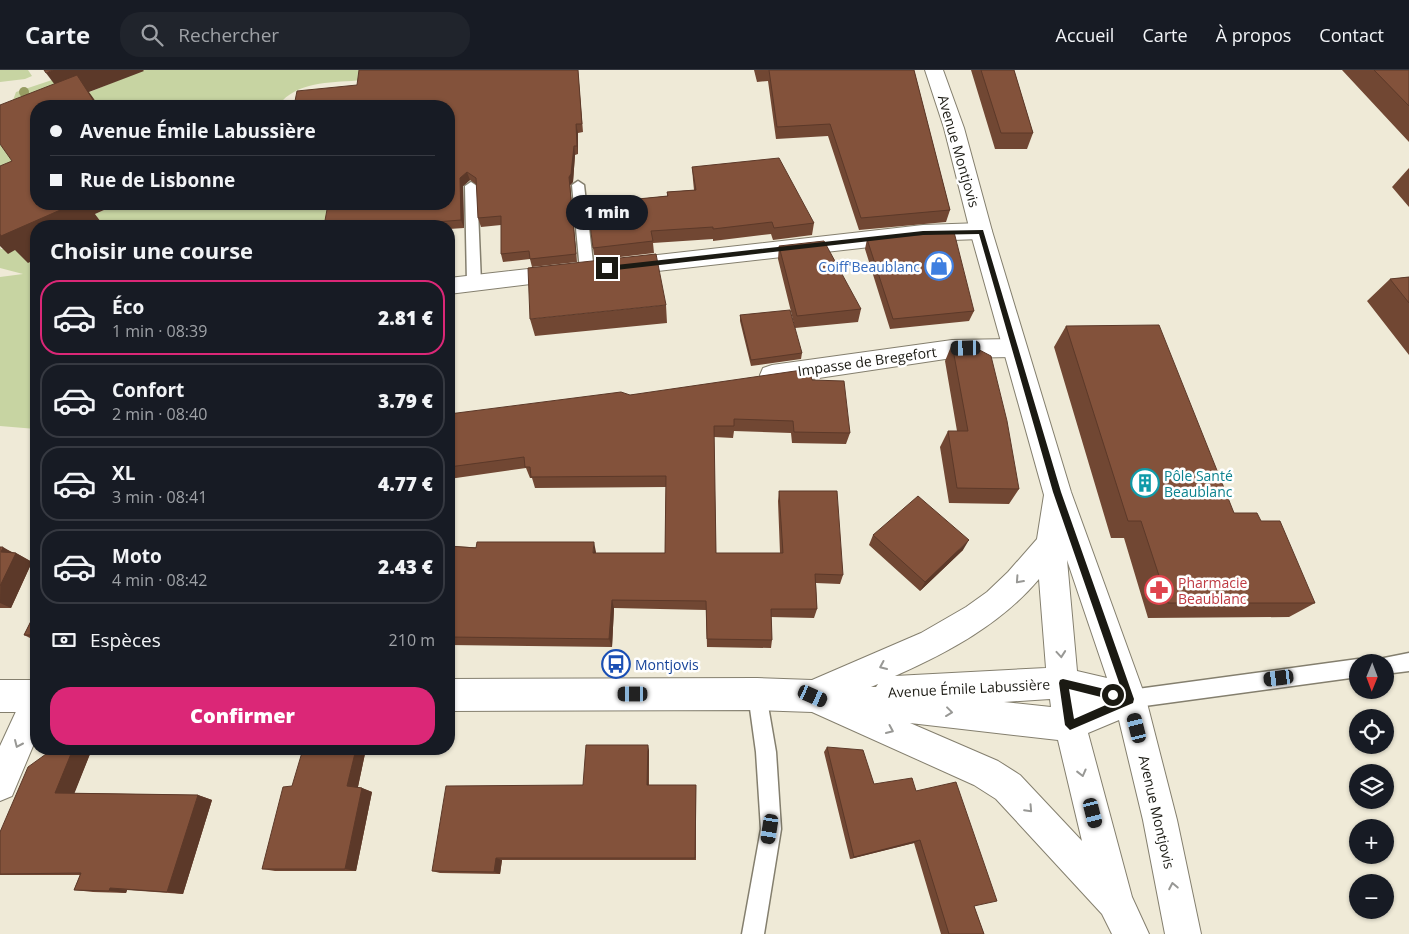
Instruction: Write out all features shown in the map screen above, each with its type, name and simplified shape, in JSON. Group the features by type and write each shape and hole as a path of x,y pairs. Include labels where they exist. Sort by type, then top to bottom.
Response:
{"street":[{"name":"Avenue Montjovis","path":"934,70 954,128 981,232 1057,492 1130,699 1160,820 1183,934"},
{"path":"455,285 923,233 981,232"},
{"name":"Impasse de Bregefort","path":"748,378 952,349 1014,348"},
{"name":"Avenue Montjovis","path":"1057,492 1051,544 1063,683 1070,725 1115,901"},
{"path":"813,696 936,642 1002,598 1051,544"},
{"name":"Avenue Émile Labussière","path":"813,696 1063,683 1130,699"},
{"path":"455,695 757,694 813,696 986,773 1008,787 1115,901 1131,934"},
{"path":"0,696 30,696"},
{"name":"Avenue Émile Labussière","path":"813,696 1070,725 1130,699"},
{"path":"0,784 30,716"}],"lane":[{"path":"578,185 587,271"},
{"path":"471,186 474,283"},
{"path":"1394,664 1409,662"},
{"path":"1130,699 1349,669"},
{"path":"753,934 770,829 766,752 757,694"}],"green space":[{"path":"0,70 28,70 32,76 25,79 0,82"},
{"path":"143,70 363,70 362,80 330,82 309,86 299,89 283,100 30,100 30,125 18,163 0,171 0,136 16,92 52,80 80,96"},
{"path":"104,210 356,210 340,220 100,220 95,214"},
{"path":"0,247 1,249 18,249 30,256 30,428 0,426 0,277 23,274 0,268"}],"building":[{"path":"359,70 578,70 582,124 576,124 577,146 574,146 569,177 576,254 530,259 529,251 501,254 501,216 478,218 476,178 467,172 460,178 461,220 325,220 327,210 455,210 455,100 295,100 297,91 357,85"},
{"path":"769,70 914,70 950,210 861,218 830,124 777,127"},
{"path":"981,70 1014,70 1033,133 1001,133"},
{"path":"1374,70 1409,70 1409,106"},
{"path":"77,75 93,100 30,100 30,210 60,210 38,220 30,220 30,223 1,236 0,166 12,161 0,144 0,105"},
{"path":"779,158 814,223 774,228 772,222 713,229 713,227 651,231 653,241 593,248 587,200 597,203 668,196 667,192 696,190 692,167"},
{"path":"954,232 974,311 893,319 867,239"},
{"path":"824,241 861,309 797,316 779,246"},
{"path":"656,254 666,305 530,319 528,268"},
{"path":"1409,277 1409,303 1390,279"},
{"path":"790,310 802,353 751,360 740,315"},
{"name":"Pôle Santé Beaublanc","path":"1159,325 1234,513 1257,513 1261,521 1280,521 1315,603 1168,603 1141,521 1128,521 1066,326"},
{"path":"966,343 991,356 1007,421 1019,489 957,488 948,431 968,431 952,344"},
{"path":"809,369 812,380 844,381 850,433 794,432 793,421 734,419 734,426 714,426 716,553 783,553 779,491 837,491 843,575 815,574 817,609 771,609 772,640 707,639 706,601 612,600 609,639 455,637 455,546 476,548 477,542 594,542 593,553 665,553 666,476 531,477 530,467 525,467 524,457 455,466 455,413 621,392 630,395"},
{"path":"918,496 969,540 925,582 873,535"},
{"path":"0,547 3,547 1,552 16,553 0,586"},
{"path":"30,623 30,635 24,635"},
{"path":"586,745 648,745 647,785 696,785 695,858 496,858 494,872 432,871 446,786 583,785"},
{"path":"827,747 863,750 874,784 912,778 916,791 956,782 997,901 974,906 984,934 949,934 920,840 854,857"},
{"path":"45,755 71,755 55,793 198,795 167,892 110,888 109,891 74,890 81,873 0,874 0,832 28,767"},
{"path":"301,755 355,755 347,786 362,788 345,869 262,869 283,787 292,786"}],"place":[{"name":"Coiff'Beaublanc","path":"939,266"},
{"name":"Pôle Santé Beaublanc","path":"1145,483"},
{"name":"Pharmacie Beaublanc","path":"1159,590"},
{"name":"Montjovis","path":"616,664"}],"route":[{"path":"607,268 923,233 951,231 981,232 1057,492 1130,699 1070,725 1063,683 1113,695"}]}
